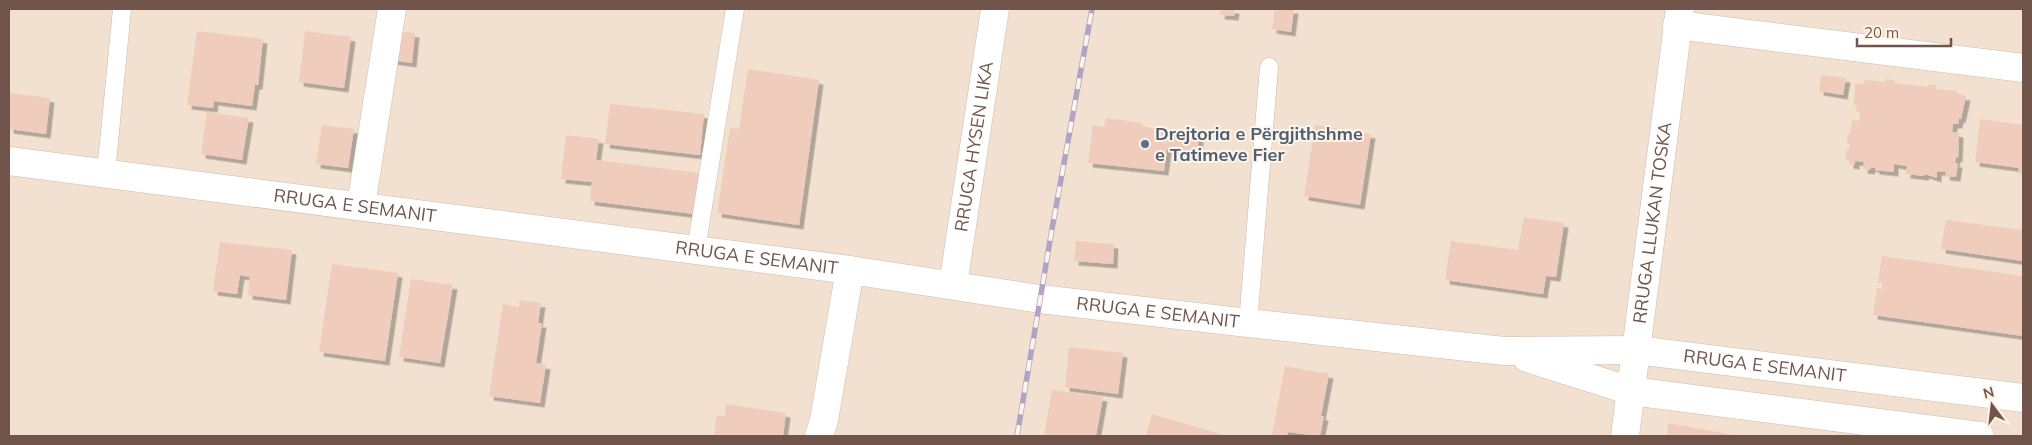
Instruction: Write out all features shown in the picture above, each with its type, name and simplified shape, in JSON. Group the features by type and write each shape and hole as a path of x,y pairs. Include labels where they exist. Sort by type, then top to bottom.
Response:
{"main road":[{"path":"360,206 392,9"},
{"name":"RRUGA HYSEN LIKA","path":"953,285 995,9"},
{"path":"1679,17 2023,68"},
{"name":"RRUGA LLUKAN TOSKA","path":"1625,436 1679,17"},
{"name":"RRUGA E SEMANIT","path":"9,160 850,270 1031,297 1248,323 1504,351 1637,350 2023,398"},
{"path":"819,436 824,420 850,270"},
{"name":"RRUGA E SEMANIT","path":"1504,351 1631,391 1980,436"}],"lane":[{"path":"106,173 122,9"},
{"path":"696,250 735,9"},
{"path":"1248,323 1269,67"}],"shaded area":[{"path":"9,9 2023,9 2023,436 9,436"}],"building":[{"path":"1221,9 1235,9 1234,16 1220,15"},
{"path":"1275,9 1294,9 1291,32 1272,29"},
{"path":"197,31 263,39 258,85 255,85 252,106 214,101 213,108 187,105"},
{"path":"305,31 351,37 344,88 299,82"},
{"path":"395,31 415,33 412,63 391,60"},
{"path":"748,69 819,80 799,225 717,213 730,128 739,129"},
{"path":"1821,75 1846,78 1843,95 1819,91"},
{"path":"1886,79 1895,80 1894,83 1928,87 1928,85 1936,85 1936,89 1958,91 1957,95 1966,96 1961,119 1959,118 1958,124 1953,124 1952,132 1959,133 1958,158 1956,157 1955,163 1958,163 1956,177 1945,176 1946,172 1937,171 1937,178 1925,174 1924,176 1906,174 1907,166 1894,164 1894,172 1875,170 1875,168 1871,167 1870,170 1863,169 1864,162 1855,161 1855,165 1849,164 1849,160 1845,159 1847,149 1849,150 1850,144 1847,144 1848,134 1850,135 1852,120 1859,121 1860,112 1856,112 1857,106 1854,105 1855,83 1864,84 1865,80 1885,82"},
{"path":"9,93 50,98 46,134 9,129"},
{"path":"610,104 704,114 700,155 605,144"},
{"path":"207,112 249,118 242,160 201,154"},
{"name":"Drejtoria e Përgjithshme e Tatimeve Fier","path":"1106,118 1143,123 1142,127 1197,134 1199,139 1197,154 1167,149 1164,171 1088,163 1093,125 1104,127"},
{"path":"1980,119 2023,125 2023,174 2018,173 2019,168 1975,162"},
{"path":"322,125 354,129 348,168 316,164"},
{"path":"1315,125 1371,134 1360,205 1304,196"},
{"path":"566,135 599,139 596,160 699,173 694,214 590,201 592,182 561,179"},
{"path":"1524,217 1564,223 1556,277 1546,276 1543,294 1445,280 1451,241 1518,250"},
{"path":"1946,220 2023,230 2023,261 1941,249"},
{"path":"1076,241 1114,244 1113,264 1074,261"},
{"path":"220,242 292,250 286,300 248,295 250,277 240,275 237,294 213,291"},
{"path":"1882,256 2023,276 2023,336 1873,315 1877,288 1882,289 1883,283 1878,283"},
{"path":"332,264 398,273 385,361 319,352"},
{"path":"411,279 453,285 440,363 399,357"},
{"path":"520,300 541,303 538,323 542,323 536,363 546,365 540,403 489,396 503,304 519,307"},
{"path":"1069,347 1123,353 1118,394 1065,387"},
{"path":"1285,366 1329,374 1321,416 1324,416 1320,436 1288,432 1287,436 1272,435"},
{"path":"1052,390 1103,397 1096,436 1044,436"},
{"path":"726,404 786,413 783,436 714,436 717,415 725,416"},
{"path":"1152,414 1227,436 1146,436"},
{"path":"1668,423 1734,435 1734,436 1667,436"}],"railway":[{"path":"1017,436 1092,9"}],"place":[{"name":"Drejtoria e Përgjithshme e Tatimeve Fier","path":"1145,144"}]}
